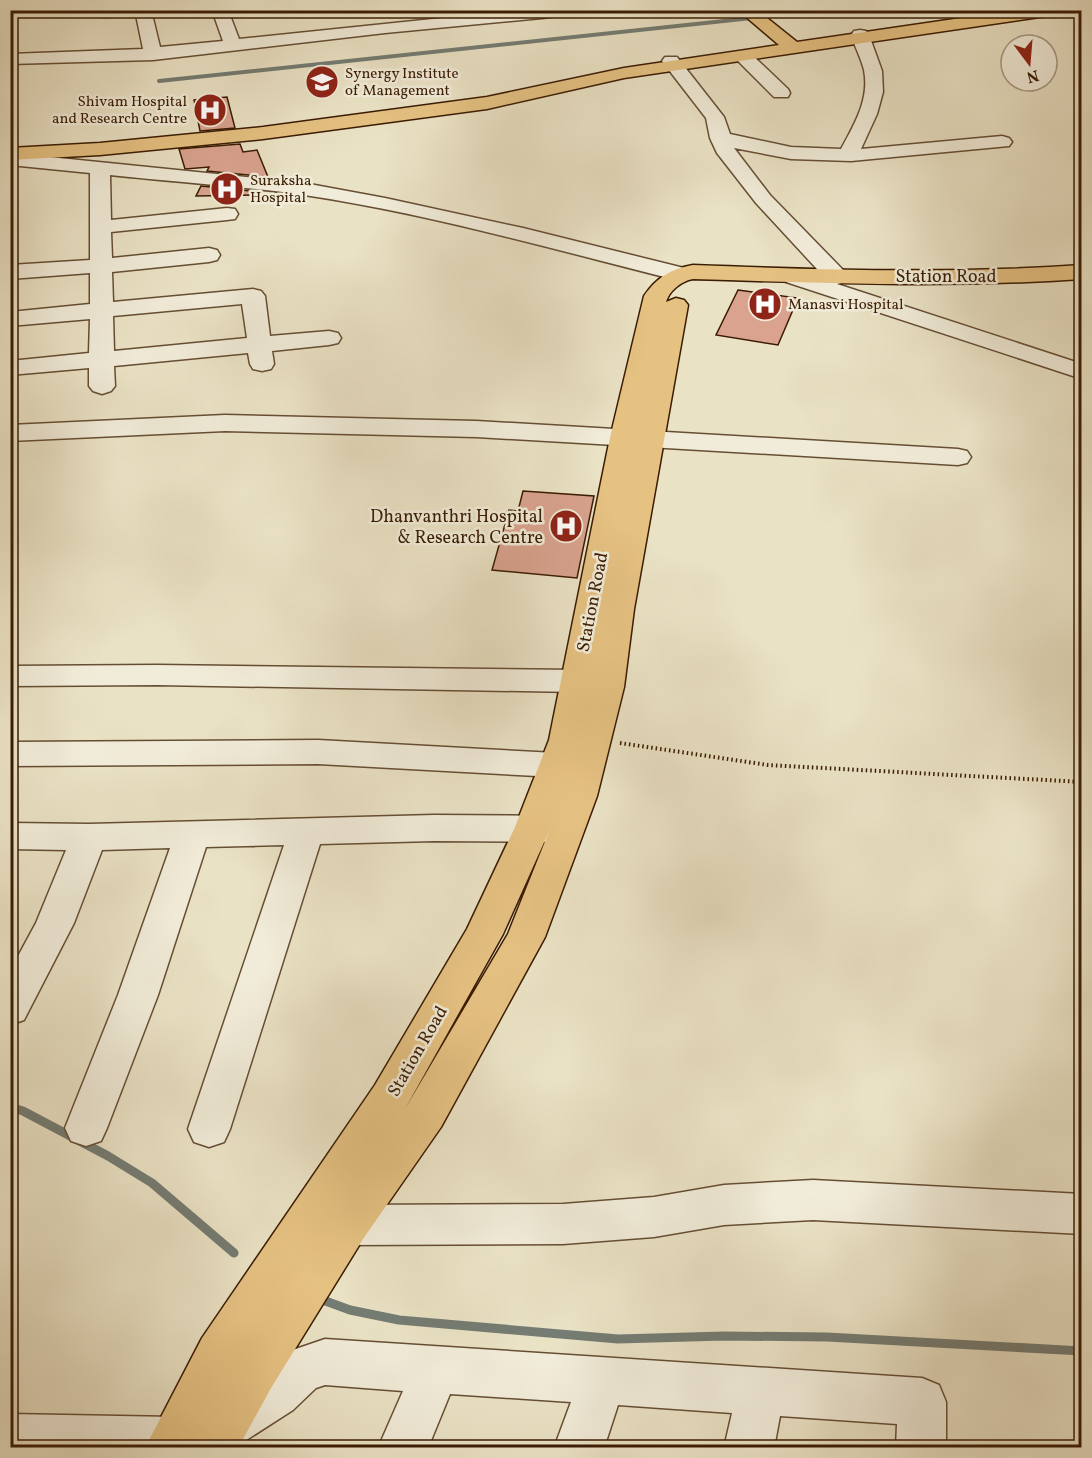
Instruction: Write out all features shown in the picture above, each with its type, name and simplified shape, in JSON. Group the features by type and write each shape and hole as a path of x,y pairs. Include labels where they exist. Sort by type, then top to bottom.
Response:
{"main road":[{"path":"746,10 792,47"},
{"path":"860,38 1029,10"},
{"path":"10,157 263,133 487,103 528,92 672,63 1054,10"},
{"path":"672,63 743,56 792,47"},
{"path":"10,150 261,128 528,92"},
{"name":"Station Road","path":"292,1278 347,1225 426,1114 526,937 568,830 596,740 608,687 656,296 666,284 680,274 708,272 816,279 1050,284 1082,281"},
{"name":"Station Road","path":"292,1278 390,1098 484,934 533,827 566,740 577,681 637,440 676,304 689,292 704,285 728,282 1082,272"},
{"path":"194,1441 237,1362 292,1278"}],"street":[{"path":"102,12 123,10"},
{"path":"143,10 153,55"},
{"path":"220,10 232,46"},
{"path":"10,59 153,55 232,46 354,24 439,16 568,10"},
{"path":"848,155 865,122 874,95 874,73 860,38"},
{"path":"743,56 781,93"},
{"path":"672,63 715,117 724,149 763,199 816,279 1082,372"},
{"path":"720,138 764,149 801,154 848,155 1002,142"},
{"path":"10,157 100,169 304,189 512,232 680,274"},
{"path":"100,169 102,386"},
{"path":"101,228 227,214"},
{"path":"10,272 209,255"},
{"path":"10,319 253,296 261,355"},
{"path":"10,368 102,361 261,355 329,338"},
{"path":"10,433 225,423 476,429 958,457"},
{"path":"10,676 157,675 577,681"},
{"path":"10,754 318,752 556,765"},
{"path":"10,836 89,837 533,827 568,830"},
{"path":"209,1129 306,832"},
{"path":"86,1128 138,995 193,834"},
{"path":"10,1009 55,923 89,837"},
{"path":"347,1225 563,1224 654,1217 724,1205 813,1200 1082,1214"},
{"path":"10,1439 194,1441 276,1394 301,1370 325,1362 922,1402 921,1448"},
{"path":"403,1448 436,1371"},
{"path":"579,1448 602,1381"},
{"path":"749,1448 761,1392"}],"path":[{"path":"596,740 768,765 1082,782"}],"building":[{"path":"227,97 235,128 200,131 194,100"},
{"path":"240,144 243,152 257,150 268,177 207,171 209,167 185,169 179,149"},
{"path":"201,186 260,192 258,195 196,196"},
{"path":"738,290 798,298 778,345 716,335"},
{"path":"523,491 594,496 577,578 492,570 509,510 518,511"}],"waterway":[{"path":"159,81 827,10"},
{"path":"10,1107 23,1111 108,1156 152,1183 234,1253"},
{"path":"320,1299 350,1310 399,1320 618,1339 724,1336 827,1337 1082,1351"}],"place":[{"name":"Synergy Institute of Management","path":"322,82"},
{"name":"Shivam Hospital and Research Centre","path":"210,110"},
{"name":"Suraksha Hospital","path":"227,189"},
{"name":"Manasvi Hospital","path":"765,304"},
{"name":"Dhanvanthri Hospital & Research Centre","path":"566,526"}]}
